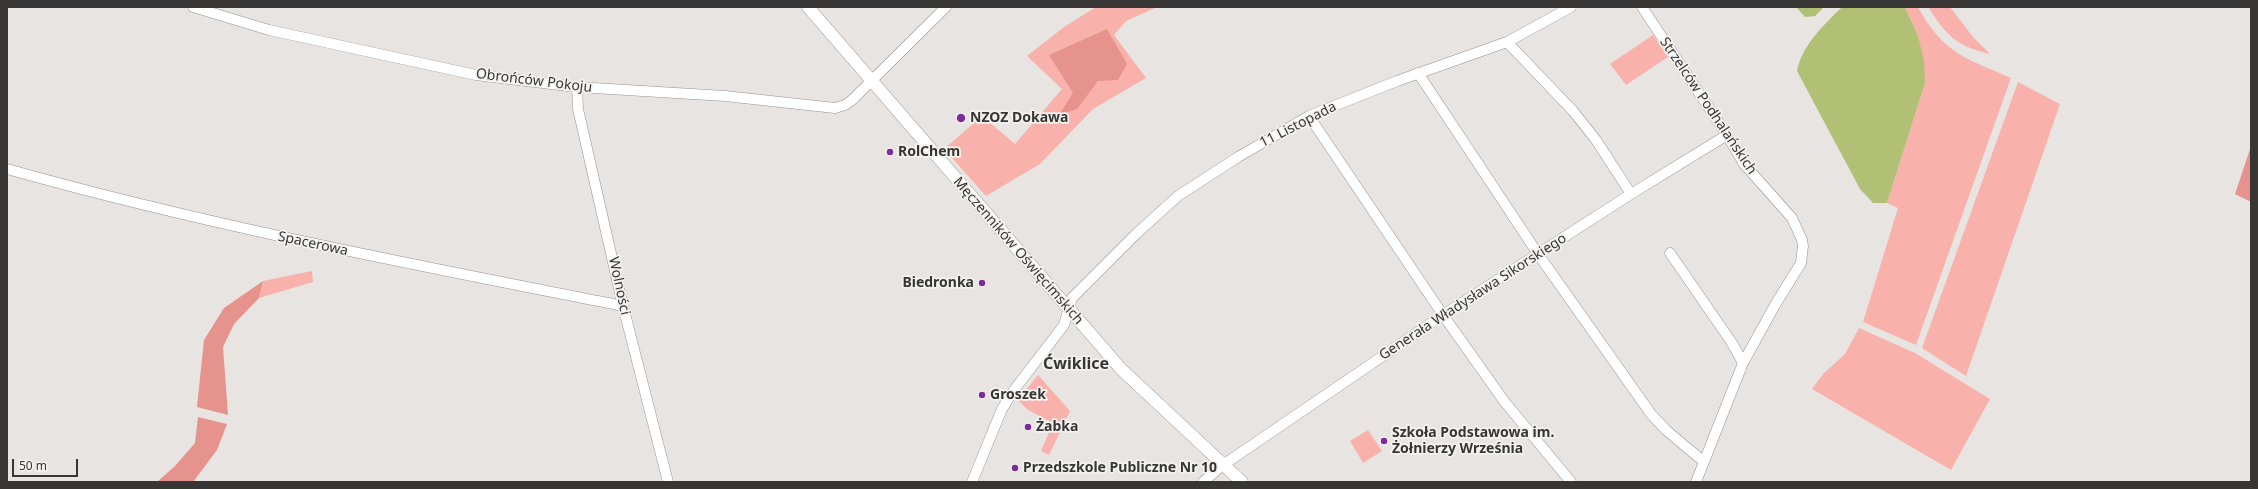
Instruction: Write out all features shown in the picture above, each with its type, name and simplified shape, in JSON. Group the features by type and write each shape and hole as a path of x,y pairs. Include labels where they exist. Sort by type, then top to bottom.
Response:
{"main road":[{"name":"Męczenników Oświęcimskich","path":"808,7 1068,308 1136,384 1242,482"}],"street":[{"name":"Obrońców Pokoju","path":"193,7 269,30 476,75 577,87 725,96 835,108 845,105 872,81 946,7"},
{"name":"11 Listopada","path":"972,482 1002,409 1014,390 1064,325 1068,308 1075,295 1178,196 1238,156 1309,116 1507,42 1571,7"},
{"name":"Strzelców Podhalańskich","path":"1642,7 1727,135 1744,164 1792,218 1802,240 1803,246 1801,263 1775,304 1743,363 1696,482"},
{"path":"1507,42 1573,111 1596,140 1631,194"},
{"path":"1418,74 1538,254 1651,414 1666,430 1704,462"},
{"name":"Wolności","path":"577,87 578,109 623,306 668,482"},
{"path":"1309,116 1443,315 1504,401 1572,482"},
{"name":"Generała Władysława Sikorskiego","path":"1203,482 1223,465 1443,315 1631,194 1727,135"},
{"name":"Spacerowa","path":"7,169 67,186 316,245 623,306"},
{"path":"1670,254 1732,343 1743,363"}],"shaded area":[{"path":"1096,7 1157,7 1126,21 1114,35 1146,78 1093,109 1040,164 986,196 944,149 982,116 1015,144 1062,89 1027,56 1064,27"},
{"path":"1796,7 1824,7 1815,16 1805,17"},
{"path":"1842,7 1905,7 1918,36 1924,61 1925,83 1887,203 1873,203 1860,189 1797,71 1809,44 1821,28"},
{"path":"1905,7 1918,7 1937,35 1957,52 1968,59 2011,78 1916,345 1863,322 1898,208 1887,203 1925,83 1918,36"},
{"path":"1928,7 1950,7 1973,37 1990,54 1978,51 1960,43 1953,38 1947,33"},
{"path":"1107,29 1127,64 1118,80 1098,81 1077,109 1059,115 1073,93 1049,55"},
{"path":"1653,35 1668,57 1626,85 1610,64"},
{"path":"2018,82 2060,104 1966,376 1922,348"},
{"path":"2251,146 2251,202 2235,194"},
{"path":"312,271 313,282 259,298 263,281"},
{"path":"263,281 259,298 234,324 223,347 228,415 197,407 204,340 224,308"},
{"path":"1859,328 1915,353 1990,399 1951,470 1812,389 1823,374 1845,354"},
{"path":"1038,375 1070,411 1049,455 1041,451 1053,423 1028,410 1018,400"},
{"path":"198,417 227,424 217,450 193,482 157,482 175,466 195,443"},
{"path":"1368,430 1382,451 1363,463 1350,441"}],"place":[{"name":"NZOZ Dokawa","path":"961,118"},
{"name":"RolChem","path":"890,152"},
{"name":"Biedronka","path":"982,283"},
{"name":"Groszek","path":"982,395"},
{"name":"Żabka","path":"1028,427"},
{"name":"Szkoła Podstawowa im. Żołnierzy Września","path":"1384,441"},
{"name":"Przedszkole Publiczne Nr 10","path":"1015,468"}],"district":[{"name":"Ćwiklice","path":"1076,364"}]}
